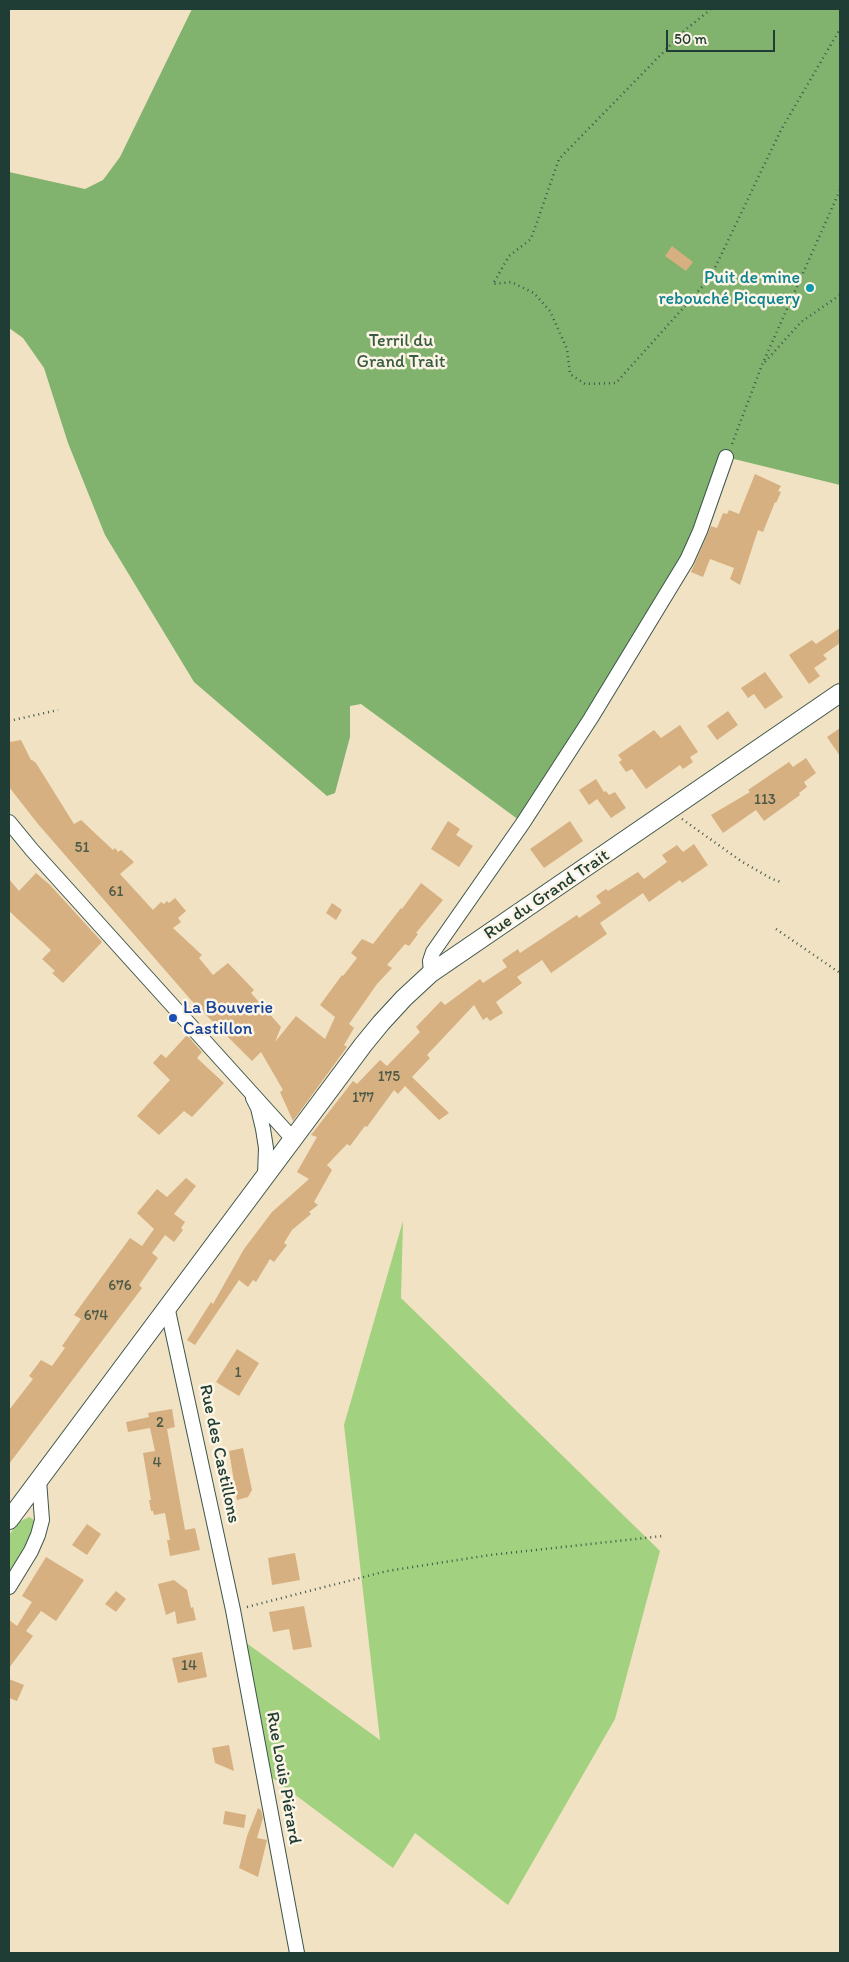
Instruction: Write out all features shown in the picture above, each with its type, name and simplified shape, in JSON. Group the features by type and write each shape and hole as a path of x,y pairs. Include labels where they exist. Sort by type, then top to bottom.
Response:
{"street":[{"path":"431,973 430,960 433,952 524,823 596,710 687,560 700,531 726,457"},
{"name":"Rue du Grand Trait","path":"9,1520 265,1175 381,1023 431,973 840,693"},
{"path":"9,822 32,850 245,1084 289,1144"},
{"path":"245,1084 258,1108 263,1129 266,1148 265,1175"},
{"path":"263,1129 274,1142 289,1144"},
{"name":"Rue des Castillons","path":"167,1306 233,1610"},
{"path":"9,1587 31,1551 38,1535 42,1520 39,1480"},
{"name":"Rue Louis Piérard","path":"233,1610 297,1953"}],"path":[{"path":"711,9 684,32 559,159 531,239 509,256 493,284 511,282 534,293 550,311 567,348 570,374 585,384 616,383 710,278 781,130 840,29"},
{"path":"726,457 762,364 840,190"},
{"path":"762,364 802,322 840,295"},
{"path":"9,721 58,710"},
{"path":"671,810 742,862 780,882"},
{"path":"776,929 840,973"},
{"path":"233,1610 387,1571 490,1554 664,1536"}],"green space":[{"name":"Terril du Grand Trait","path":"192,9 840,9 840,485 726,457 700,531 523,823 361,704 350,706 350,737 335,793 327,796 194,682 105,535 68,443 44,368 23,338 9,328 9,172 85,189 103,180 120,157"},
{"path":"403,1221 401,1298 660,1551 615,1719 508,1905 415,1833 393,1868 270,1776 245,1642 380,1740 344,1425"},
{"path":"29,1517 38,1524 9,1583 9,1535 19,1522"}],"building":[{"path":"672,246 693,262 686,271 665,256"},
{"path":"755,474 781,486 778,491 781,492 763,532 758,530 740,585 730,579 734,568 710,559 703,577 691,572 711,526 717,528 723,513 727,514 729,510 739,514"},
{"path":"840,628 840,643 823,655 827,659 814,668 820,676 809,684 789,655 812,640 816,644"},
{"path":"765,672 783,697 765,709 754,694 748,698 741,688"},
{"path":"728,711 738,725 717,740 707,726"},
{"path":"680,725 698,752 690,757 693,762 683,769 680,765 646,789 632,769 626,772 619,762 622,760 618,755 654,730 661,738"},
{"path":"840,728 840,756 827,737"},
{"path":"21,740 31,760 36,763 74,824 81,820 113,850 115,848 118,852 121,850 134,862 120,874 153,910 161,902 164,904 167,901 169,903 175,898 186,911 178,918 181,922 173,928 202,955 199,958 213,975 228,963 254,990 251,993 281,1027 275,1042 296,1016 325,1039 335,1017 320,1005 357,958 351,953 362,939 373,944 421,883 443,900 416,933 418,934 409,946 405,944 387,965 392,968 377,984 349,1024 354,1028 344,1045 347,1047 293,1121 280,1092 283,1090 261,1052 252,1061 191,1000 38,824 9,787 9,742"},
{"path":"806,758 816,773 804,782 807,787 799,793 800,795 764,821 756,810 723,833 711,815 750,792 748,790 789,762 793,767"},
{"path":"596,779 604,792 606,791 609,795 615,792 626,808 611,818 597,799 589,805 579,790"},
{"path":"448,821 460,829 456,835 473,846 459,867 431,849"},
{"path":"570,821 583,841 544,868 530,849"},
{"path":"694,844 708,865 682,883 680,880 649,902 643,893 600,923 607,934 551,973 542,960 517,977 522,983 496,1002 503,1013 490,1021 487,1017 483,1020 474,1005 427,1055 430,1058 412,1077 449,1113 439,1120 405,1086 398,1094 394,1090 367,1127 365,1126 350,1146 347,1144 327,1165 332,1170 314,1202 318,1205 309,1212 311,1214 292,1230 284,1243 287,1245 274,1262 270,1259 256,1282 253,1280 248,1287 239,1280 195,1345 187,1340 211,1302 213,1304 244,1249 272,1212 309,1179 297,1172 317,1137 311,1135 353,1081 357,1084 380,1060 387,1066 420,1032 416,1027 441,1001 445,1005 480,979 483,983 507,967 502,960 518,949 520,953 577,915 579,918 601,903 596,896 606,889 608,891 638,872 644,879 667,862 662,855 677,845 683,852"},
{"path":"36,873 50,885 102,942 63,983 52,973 55,971 42,959 51,950 9,911 9,879 19,891"},
{"path":"332,903 342,910 336,920 326,913"},
{"path":"187,1035 202,1052 197,1058 224,1083 192,1117 184,1111 159,1135 137,1116 170,1080 153,1063 161,1054 166,1058"},
{"path":"186,1178 196,1186 174,1214 185,1222 181,1228 183,1230 174,1242 165,1235 152,1253 158,1258 139,1285 142,1288 9,1464 9,1410 33,1379 29,1376 41,1360 52,1366 65,1348 62,1346 81,1319 74,1315 130,1238 142,1246 154,1229 137,1213 157,1189 167,1197"},
{"path":"237,1349 259,1363 239,1396 216,1382"},
{"path":"172,1409 175,1427 167,1429 185,1530 195,1528 200,1550 170,1556 167,1540 170,1540 165,1513 154,1515 153,1511 151,1511 149,1500 151,1500 143,1453 155,1451 150,1428 128,1432 126,1422 149,1417 148,1413"},
{"path":"243,1448 252,1490 248,1497 237,1500 229,1451"},
{"path":"87,1524 101,1534 87,1555 72,1545"},
{"path":"295,1553 300,1580 272,1585 268,1558"},
{"path":"46,1557 84,1580 56,1621 41,1611 26,1631 33,1636 9,1668 9,1620 17,1626 32,1602 22,1596"},
{"path":"174,1580 187,1590 196,1620 177,1624 175,1611 166,1615 158,1584"},
{"path":"116,1591 126,1599 116,1612 105,1604"},
{"path":"304,1606 312,1647 293,1650 289,1629 273,1632 269,1612"},
{"path":"202,1652 207,1677 178,1683 172,1658"},
{"path":"9,1679 24,1685 17,1701 9,1698"},
{"path":"229,1745 234,1771 215,1763 212,1748"},
{"path":"258,1808 261,1810 263,1818 257,1838 267,1840 258,1877 239,1868 247,1836"},
{"path":"225,1811 246,1815 244,1828 223,1824"}],"place":[{"name":"Puit de mine rebouché Picquery","path":"810,288"},
{"name":"La Bouverie Castillon","path":"173,1018"}]}
